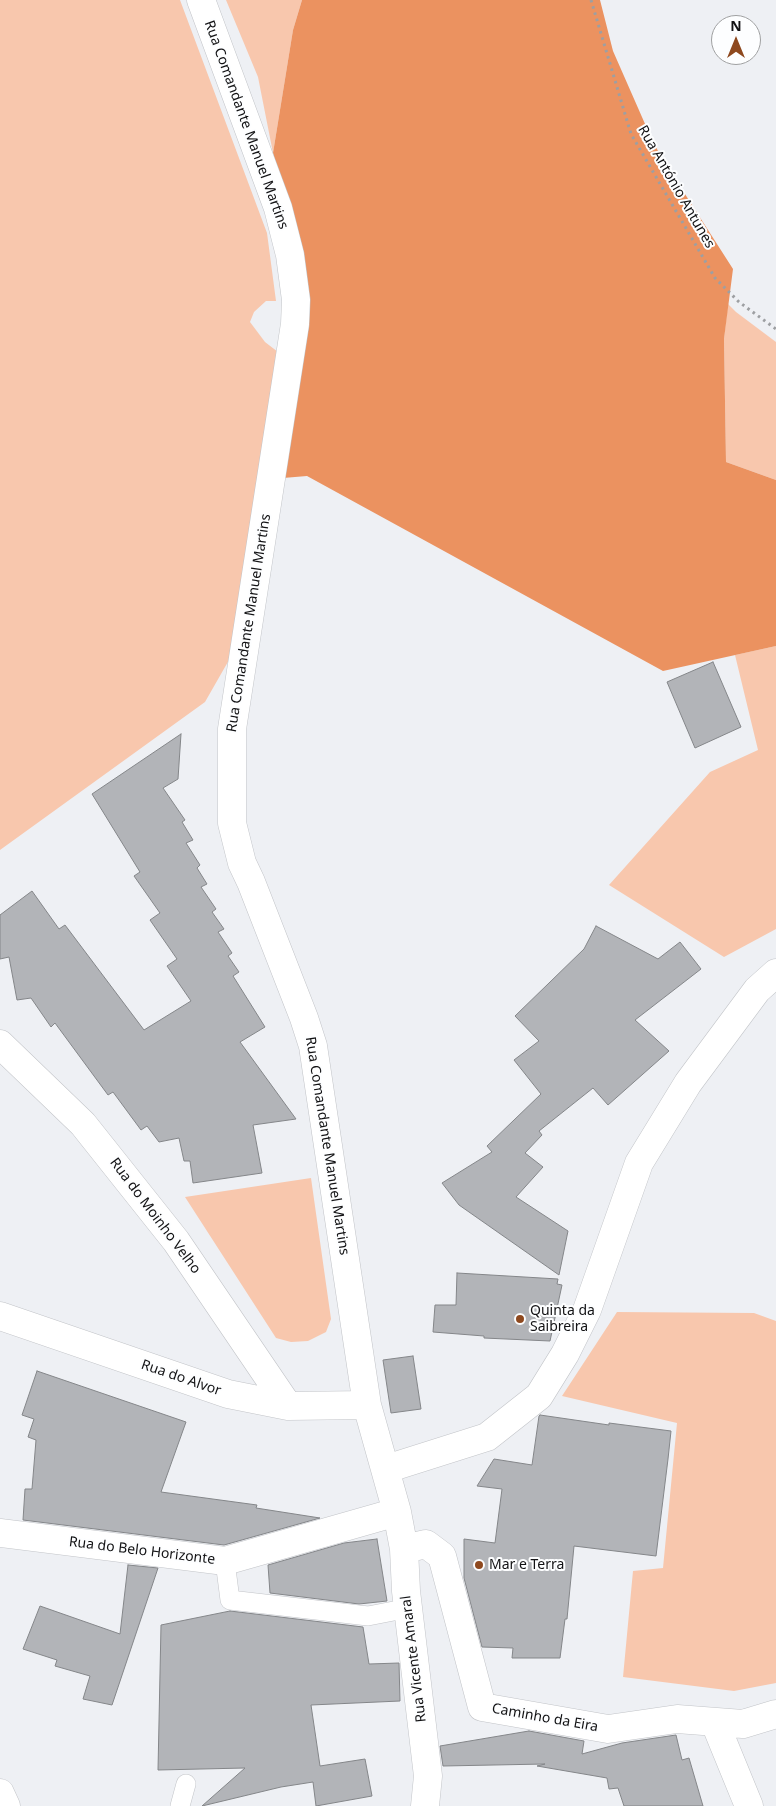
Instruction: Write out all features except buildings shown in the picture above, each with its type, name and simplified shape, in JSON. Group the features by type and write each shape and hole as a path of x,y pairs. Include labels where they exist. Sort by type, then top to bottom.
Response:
{"street":[{"name":"Rua Comandante Manuel Martins","path":"201,0 278,208 290,255 296,300 296,324 232,729 232,823 242,863 304,1018 313,1046 367,1404 397,1512"},
{"path":"386,1470 487,1437 539,1396 565,1354 587,1310 639,1162 688,1083 757,990 776,973"},
{"name":"Rua do Moinho Velho","path":"0,1044 83,1124 176,1241 288,1406"},
{"name":"Rua do Alvor","path":"0,1316 228,1394 288,1406 367,1404"},
{"name":"Rua Vicente Amaral","path":"397,1512 404,1549 406,1591 428,1776 425,1806"},
{"name":"Rua do Belo Horizonte","path":"0,1534 224,1561 397,1512"},
{"name":"Caminho da Eira","path":"404,1549 426,1544 442,1556 482,1707 608,1729 677,1719 743,1724 776,1714"},
{"path":"715,1723 749,1806"},
{"path":"0,1793 6,1806"}],"lane":[{"path":"224,1561 230,1600 368,1616 409,1608"},
{"path":"180,1806 186,1784"}],"path":[{"name":"Rua António Antunes","path":"591,0 630,134 715,278 739,302 776,329"}],"shaded area":[{"path":"0,0 180,0 267,233 276,301 266,301 254,312 250,322 265,342 278,352 229,660 205,702 0,850"},
{"path":"226,0 302,0 293,30 273,153 258,77"},
{"path":"302,0 600,0 613,51 649,133 660,155 733,269 724,339 726,462 776,480 776,646 663,671 307,476 283,478 309,303 273,153 293,30"},
{"path":"728,304 776,342 776,480 726,462 724,339"},
{"path":"776,646 776,929 724,957 609,885 710,772 758,750 735,655"},
{"path":"311,1178 331,1319 326,1332 308,1341 291,1342 276,1338 185,1197"},
{"path":"617,1312 754,1313 776,1321 776,1683 734,1691 623,1677 633,1571 663,1568 677,1423 562,1396"}],"place":[{"name":"Quinta da Saibreira","path":"520,1319"},
{"name":"Mar e Terra","path":"479,1565"}]}
